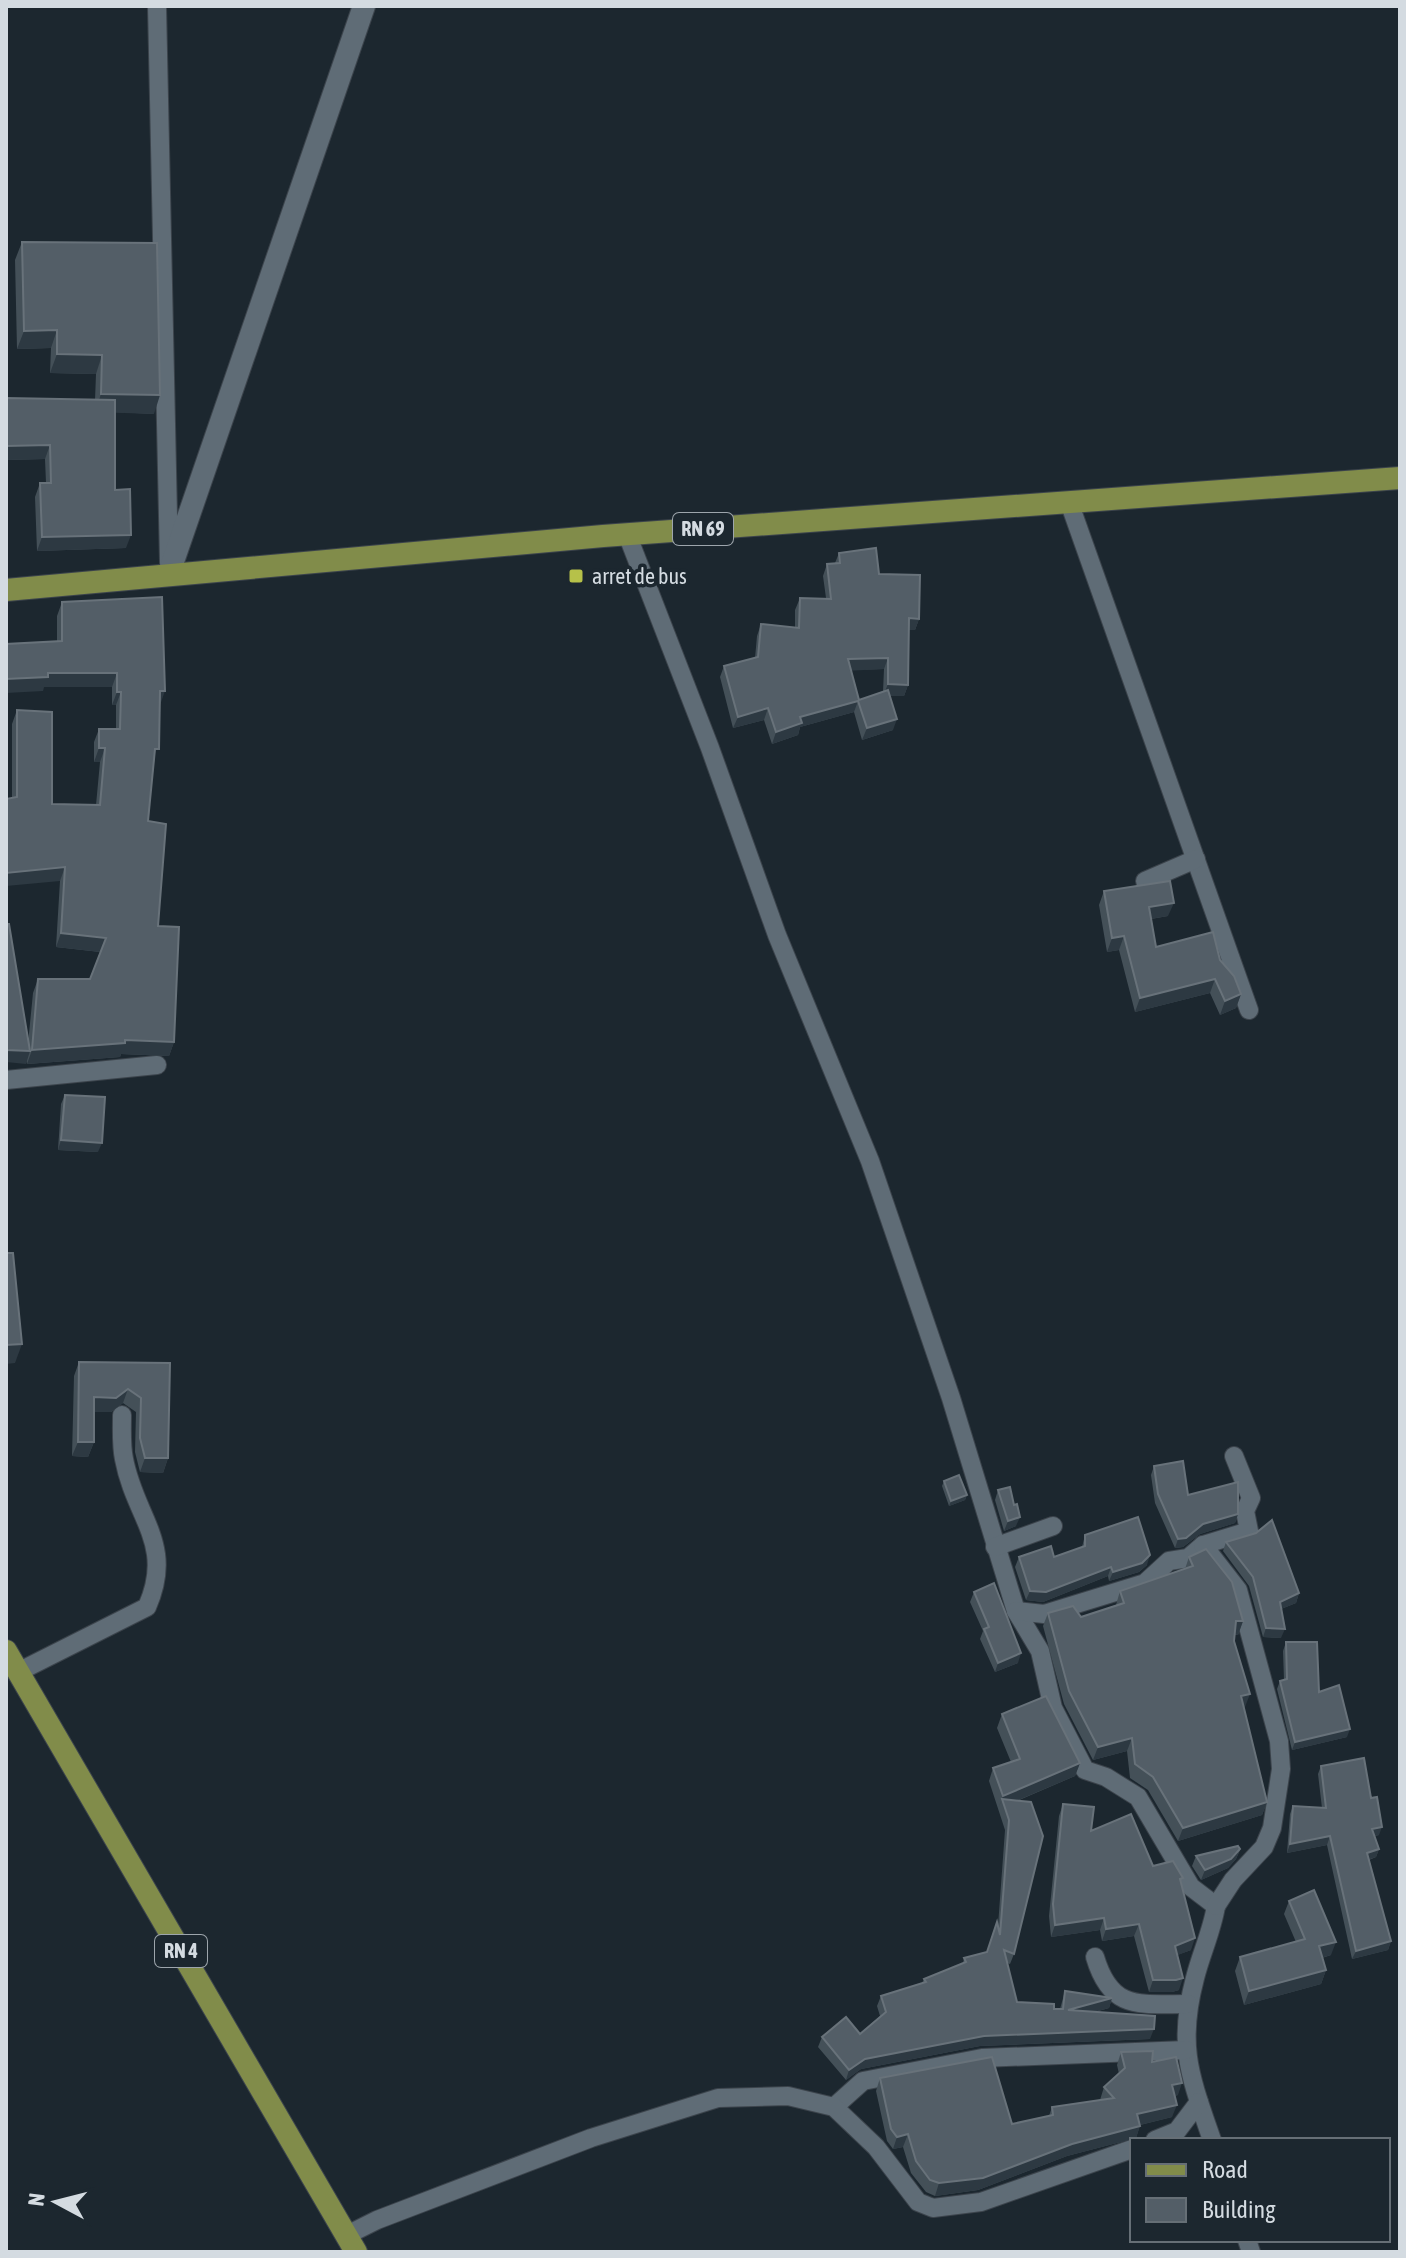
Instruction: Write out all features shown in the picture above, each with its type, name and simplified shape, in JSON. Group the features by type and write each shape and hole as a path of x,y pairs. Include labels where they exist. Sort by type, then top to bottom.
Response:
{"main road":[{"path":"169,573 364,6"},
{"name":"RN 69","path":"6,590 627,534 1400,478"},
{"name":"RN 4","path":"6,1651 352,2244"}],"street":[{"path":"157,6 169,573"},
{"path":"1069,502 1249,1010"},
{"path":"627,534 710,748 777,935 870,1161 951,1398 1016,1611 1040,1651 1053,1708 1085,1770 1106,1777 1138,1797 1191,1887 1216,1906"},
{"path":"1145,881 1196,859"},
{"path":"6,1080 157,1065"},
{"path":"18,1672 147,1607 156,1585 159,1565 152,1537 123,1458 122,1415"},
{"path":"1016,1611 1044,1614 1145,1583 1169,1561 1188,1558 1203,1545 1249,1531 1245,1511 1251,1498 1234,1456"},
{"path":"995,1547 1053,1526"},
{"path":"1203,1545 1238,1590 1279,1741 1281,1769 1272,1828 1264,1847 1233,1880 1216,1906 1188,2004 1187,2065 1211,2138"},
{"path":"1095,1957 1103,1983 1129,2002 1188,2004"},
{"path":"834,2107 863,2081 982,2058 1186,2050"},
{"path":"352,2244 377,2220 591,2138 718,2098 788,2096 834,2107 876,2147 918,2202 933,2208 981,2202 1130,2150"},
{"path":"1160,2138 1177,2131 1199,2102"}],"building":[{"path":"22,242 157,243 160,395 101,394 102,355 57,354 57,330 24,331"},
{"path":"6,398 115,400 115,490 130,489 131,535 42,537 40,483 51,483 50,445 6,446"},
{"path":"876,548 879,574 920,575 919,619 909,618 908,685 888,684 888,658 848,659 859,700 888,690 897,719 867,728 858,701 800,717 802,723 776,732 768,708 738,717 724,666 758,657 761,624 799,628 800,598 831,599 827,564 840,563 839,553"},
{"path":"162,597 165,691 160,691 159,749 155,749 148,821 166,824 158,926 179,927 174,1042 125,1040 125,1043 32,1050 38,979 90,979 106,938 61,933 65,867 6,873 6,799 17,797 17,710 52,712 52,804 100,805 105,748 99,748 99,729 120,729 121,692 117,692 117,673 48,673 48,677 6,679 6,644 62,641 62,602"},
{"path":"1170,881 1174,903 1149,907 1156,947 1213,932 1220,960 1234,976 1241,994 1225,1001 1215,979 1140,998 1124,936 1112,938 1104,891"},
{"path":"6,924 9,924 30,1051 6,1050"},
{"path":"65,1095 105,1097 102,1143 61,1140"},
{"path":"6,1253 13,1253 22,1344 6,1345"},
{"path":"79,1362 170,1363 168,1458 145,1458 140,1438 141,1398 128,1389 116,1398 94,1397 94,1442 78,1442"},
{"path":"1183,1461 1188,1495 1238,1482 1238,1514 1203,1524 1186,1538 1178,1539 1158,1494 1154,1466"},
{"path":"959,1475 967,1495 951,1501 944,1481"},
{"path":"1010,1487 1020,1517 1008,1521 998,1490"},
{"path":"1138,1517 1150,1555 1142,1563 1113,1572 1111,1567 1046,1592 1030,1591 1019,1557 1051,1546 1054,1557 1085,1546 1085,1535"},
{"path":"1272,1520 1299,1593 1280,1602 1285,1629 1266,1628 1253,1577 1226,1542 1256,1533"},
{"path":"1206,1549 1232,1582 1243,1621 1236,1621 1234,1641 1250,1694 1241,1696 1267,1802 1183,1828 1153,1777 1135,1764 1132,1738 1098,1747 1069,1691 1048,1613 1073,1606 1081,1617 1124,1603 1120,1591 1193,1566 1189,1557"},
{"path":"994,1583 1021,1653 998,1663 984,1629 989,1627 974,1592"},
{"path":"1286,1642 1317,1642 1319,1692 1339,1685 1350,1729 1295,1742 1280,1681 1287,1679"},
{"path":"1046,1696 1080,1763 1003,1796 993,1768 1020,1759 1002,1714"},
{"path":"1364,1758 1371,1798 1377,1797 1382,1827 1372,1829 1379,1849 1367,1853 1391,1941 1356,1951 1330,1836 1290,1844 1293,1806 1326,1808 1321,1766"},
{"path":"1002,1799 1031,1802 1043,1836 1014,1954 1004,1950 1017,2002 1054,2004 1054,2009 1063,2009 1065,1991 1112,1998 1068,2010 1155,2016 1154,2029 984,2036 865,2059 849,2070 822,2037 846,2017 860,2034 886,2012 881,1996 926,1982 924,1979 966,1962 964,1958 987,1952 997,1922 1000,1935 1009,1820"},
{"path":"1063,1804 1094,1807 1091,1831 1131,1814 1153,1866 1173,1861 1183,1878 1180,1879 1195,1938 1175,1946 1183,1978 1153,1980 1139,1924 1106,1929 1104,1918 1055,1925 1053,1904"},
{"path":"1238,1846 1240,1849 1231,1859 1205,1870 1196,1856"},
{"path":"1314,1890 1336,1942 1319,1946 1326,1970 1249,1991 1240,1957 1305,1939 1289,1901"},
{"path":"1153,2051 1152,2062 1176,2057 1182,2083 1172,2085 1177,2105 1137,2114 1140,2126 1072,2144 983,2178 939,2183 930,2180 916,2161 908,2134 897,2137 891,2129 880,2078 992,2057 1012,2124 1053,2115 1052,2107 1114,2098 1104,2087 1125,2068 1121,2052"}],"place":[{"name":"arret de bus","path":"576,576"}]}
